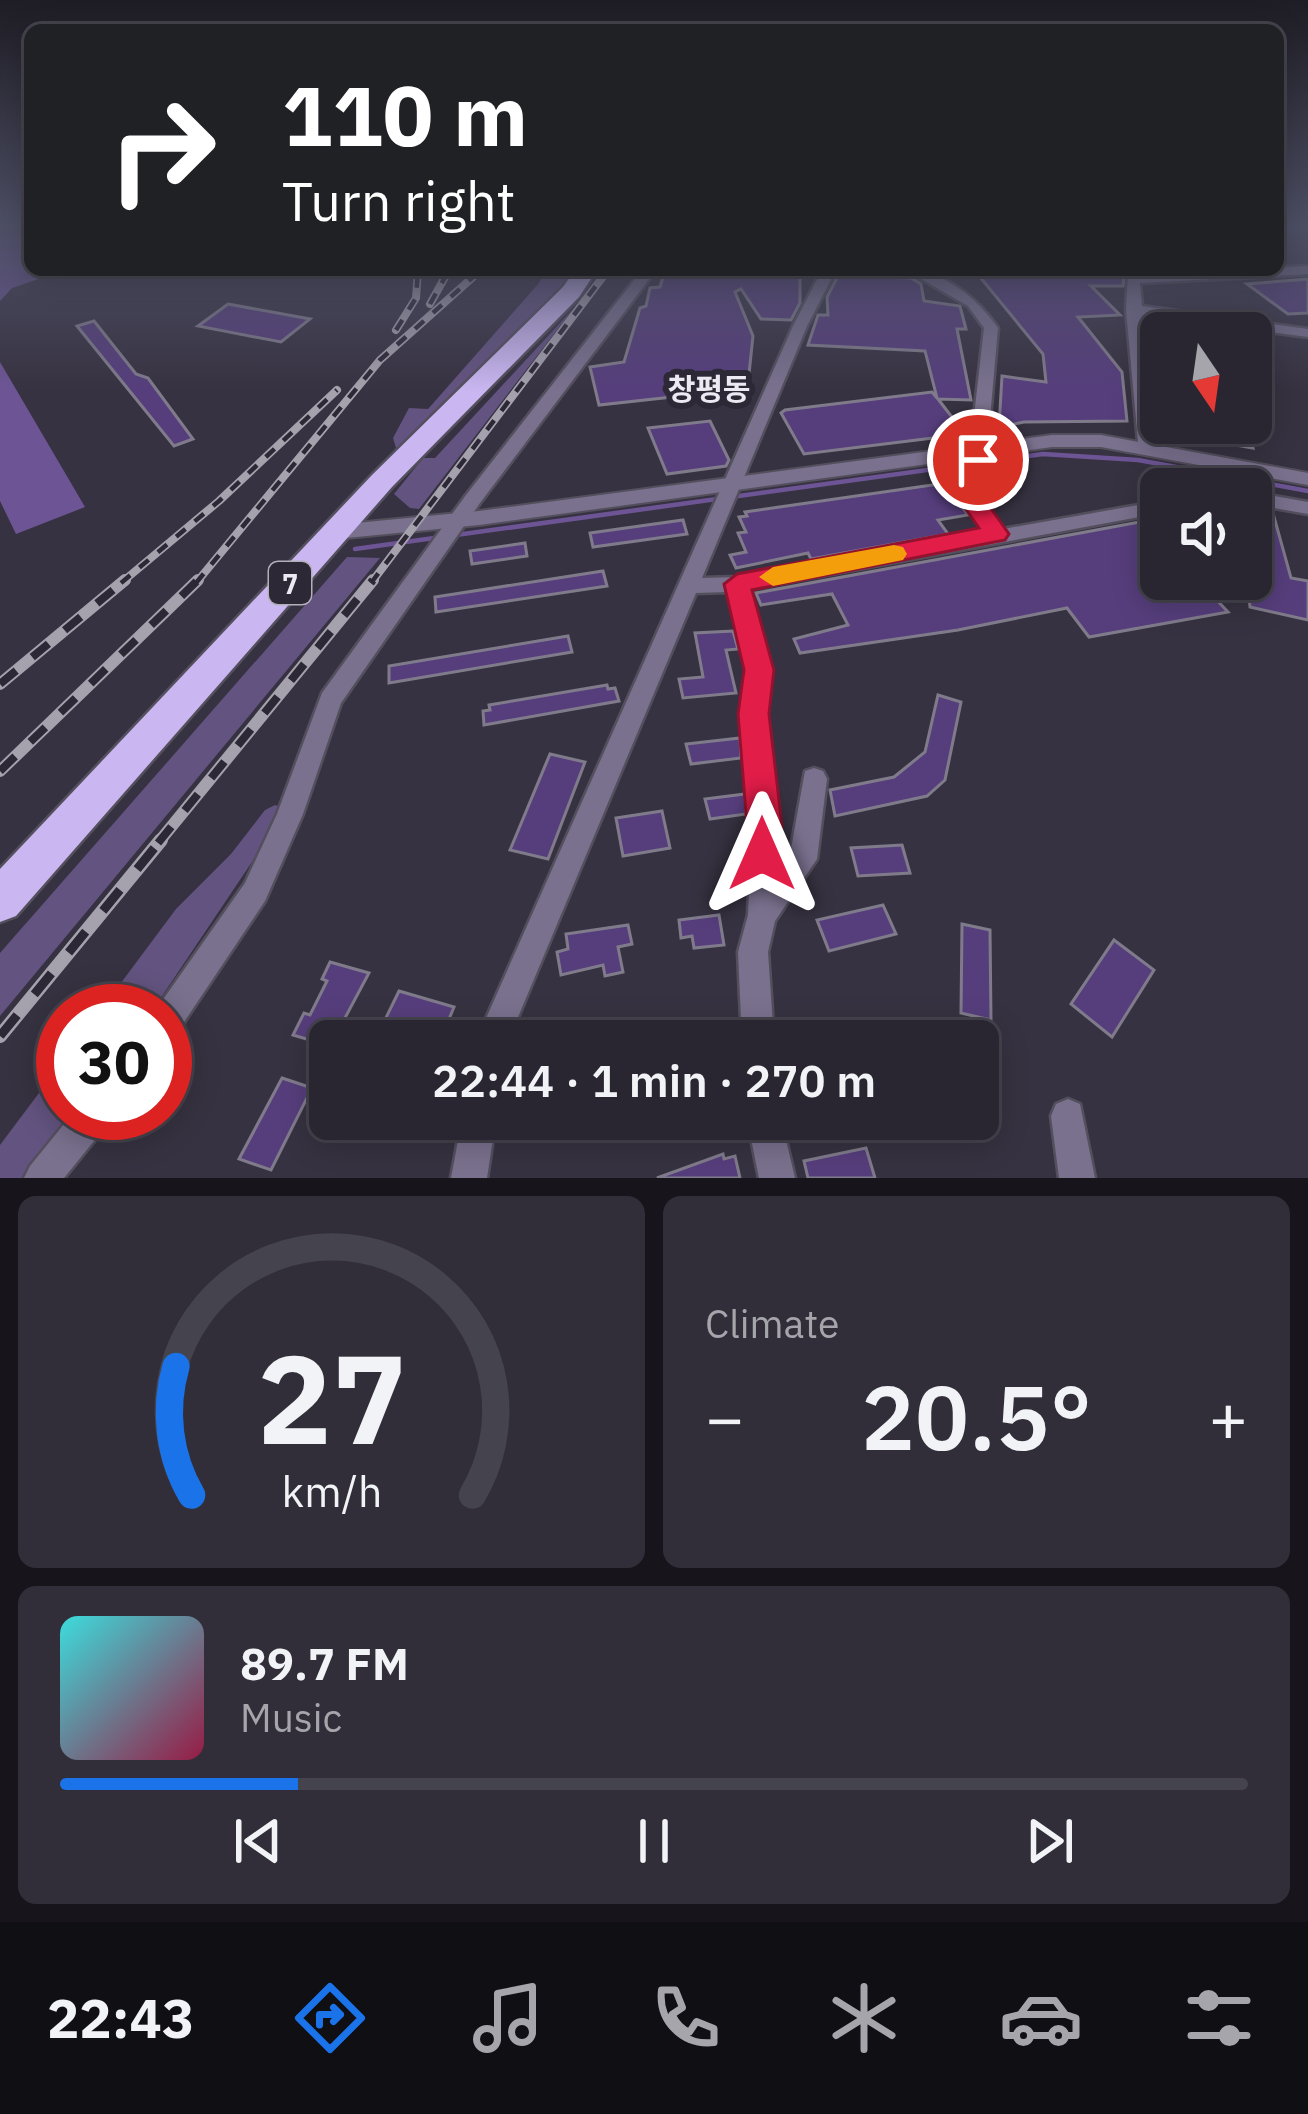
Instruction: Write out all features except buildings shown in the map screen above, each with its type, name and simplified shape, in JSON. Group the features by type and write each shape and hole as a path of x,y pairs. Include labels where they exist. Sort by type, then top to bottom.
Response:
{"highway":[{"name":"7","path":"0,901 336,532 578,282"}],"street":[{"path":"191,984 254,892 290,814 330,700 640,282"},
{"path":"501,1020 800,326 824,282"},
{"path":"935,282 973,303 988,318 991,347 978,458 978,508 996,534"},
{"path":"1129,282 1145,449"},
{"path":"1133,309 1308,333"},
{"path":"336,532 452,531 978,458 1052,441 1101,441 1308,479"},
{"path":"1272,502 1308,508"},
{"path":"689,586 737,584 1140,510"},
{"path":"737,584 759,670 754,714 765,826 762,915 753,952 757,1020"},
{"path":"762,915 803,859 814,778"},
{"path":"1068,1116 1077,1178"},
{"path":"43,1178 73,1140"},
{"path":"470,1178 476,1140"},
{"path":"769,1140 777,1178"}],"shaded area":[{"path":"0,282 30,282 12,288 0,301"},
{"path":"569,282 403,447 396,448 393,438 409,408 428,409 539,283"},
{"path":"574,308 419,509 410,508 394,494 423,458 435,458"},
{"path":"0,362 85,507 16,534 0,501"},
{"path":"347,557 380,558 0,1016 0,953"},
{"path":"275,805 285,809 170,984 120,984 176,909 231,854 265,810"},
{"path":"36,1097 36,1140 57,1140 28,1178 0,1178 0,1145"}],"waterway":[{"path":"355,549 1043,454 1138,460 1308,491"}],"railway":[{"path":"396,330 416,298 417,282"},
{"path":"430,304 442,282"},
{"path":"196,583 380,360 468,282"},
{"path":"371,583 599,282"},
{"path":"121,583 219,501 337,390"},
{"path":"0,684 125,580"},
{"path":"0,771 198,580"},
{"path":"158,843 373,580"},
{"path":"0,1036 161,840"}],"slow traffic":[{"path":"773,577 894,554"}],"district":[{"name":"창평동","path":"709,388"}],"route":[{"path":"762,854 765,826 754,714 759,670 737,584 996,534 978,508 978,460"}]}
